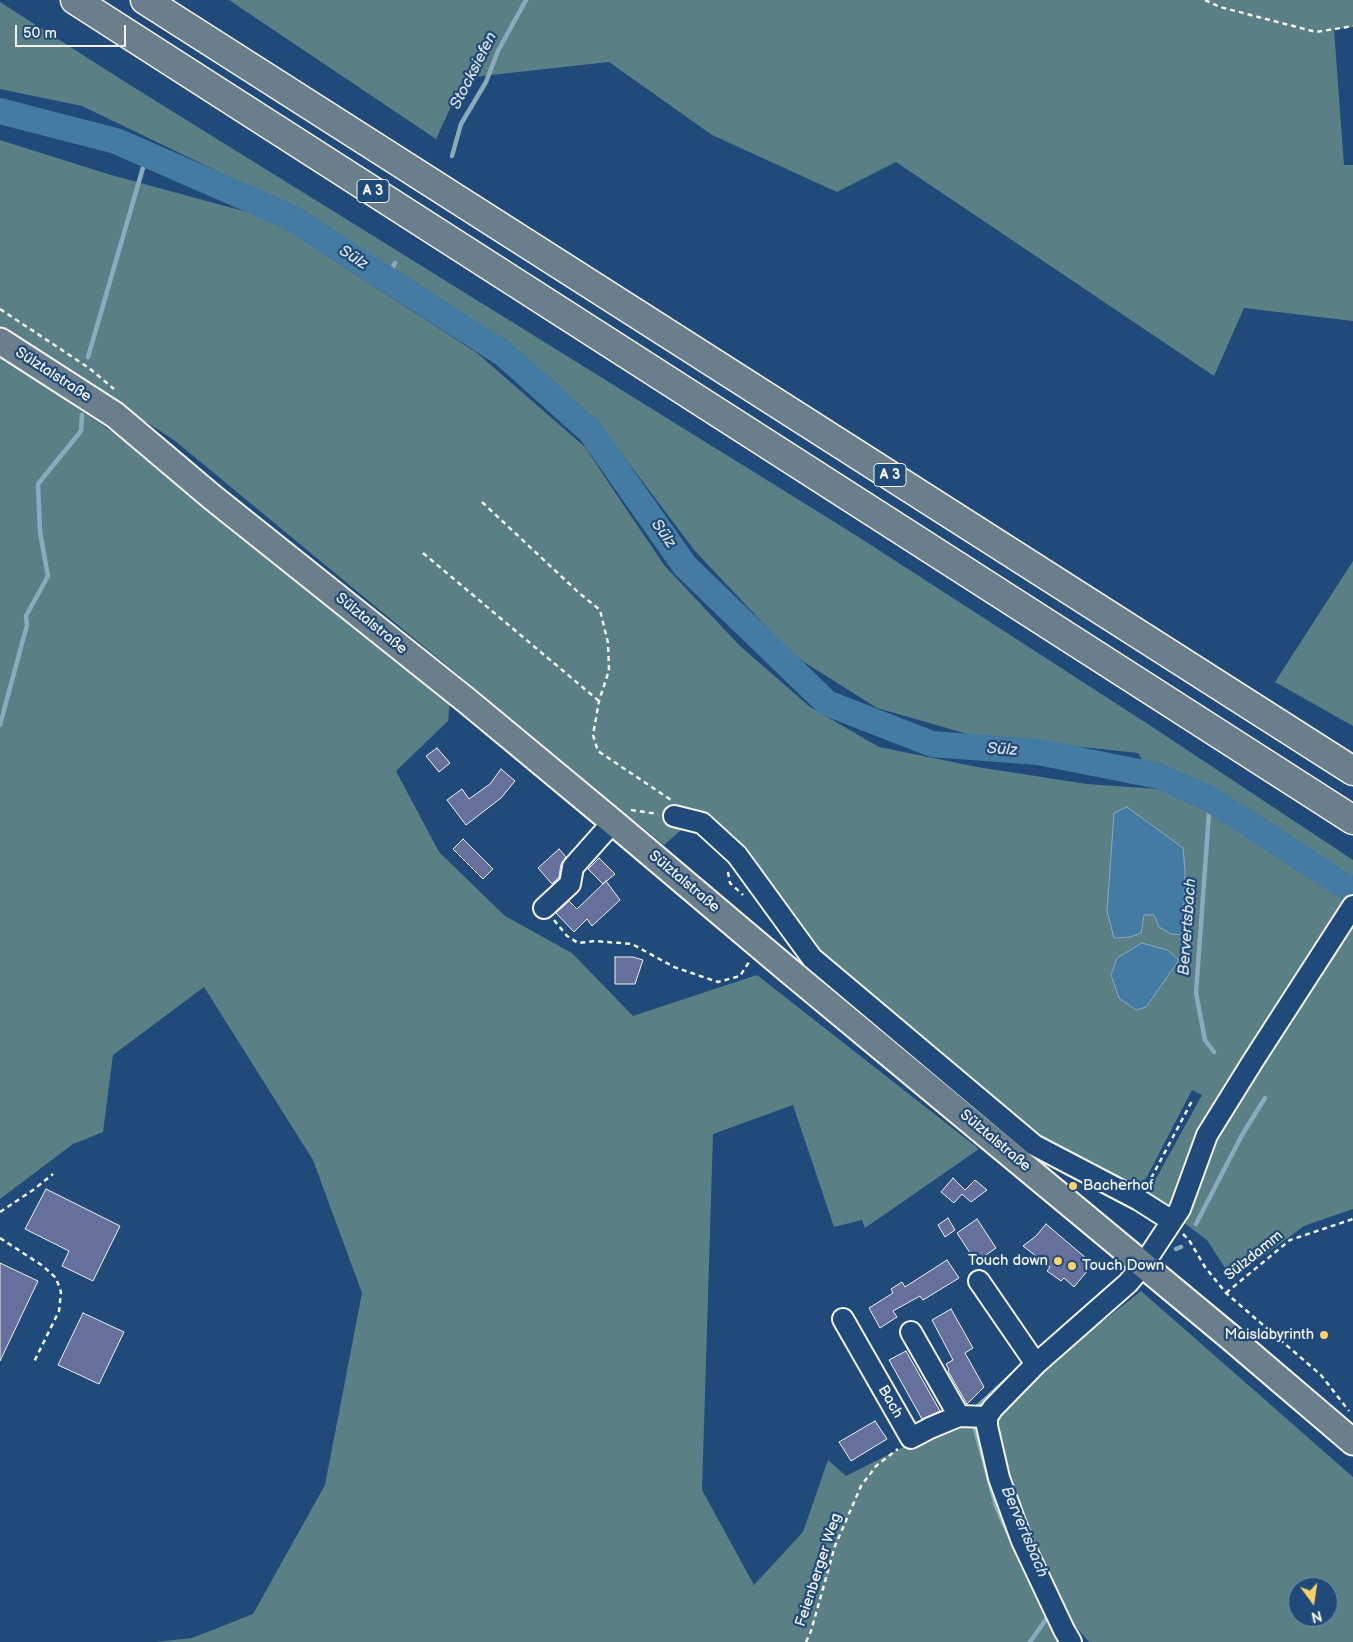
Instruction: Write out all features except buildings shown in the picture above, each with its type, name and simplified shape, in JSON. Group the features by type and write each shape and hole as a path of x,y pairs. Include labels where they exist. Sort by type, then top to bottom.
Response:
{"highway":[{"name":"A 3","path":"75,0 1353,820"},
{"name":"A 3","path":"145,0 1353,771"}],"main road":[{"name":"Sülztalstraße","path":"0,341 115,415 212,497 458,694 614,822 1353,1442"}],"street":[{"path":"676,810 702,823 737,855 812,958 1034,1145 1139,1200 1172,1221"},
{"path":"544,908 570,884 573,867 614,822"},
{"path":"1071,1642 1018,1532 999,1478 987,1426 987,1417 993,1408 1036,1364 1128,1283 1143,1265 1180,1209 1207,1135 1353,906"},
{"path":"979,1281 1036,1364"},
{"name":"Bach","path":"843,1319 911,1438"},
{"path":"911,1332 960,1416"},
{"path":"911,1438 960,1416 987,1417"}],"path":[{"path":"1206,0 1220,7 1316,32 1353,26"},
{"path":"482,502 578,592 600,610 608,643 609,670 599,701 593,735 598,751 676,810"},
{"path":"423,553 599,701"},
{"path":"544,908 567,936 578,943 595,941 632,944 674,967 718,982 740,976 751,959"},
{"path":"1139,1200 1193,1099"},
{"path":"0,1212 33,1190 52,1174"},
{"name":"Sülzdamm","path":"1226,1293 1290,1240 1353,1219"},
{"path":"1172,1221 1189,1240 1205,1267 1226,1293 1321,1374 1353,1416"},
{"path":"0,1238 43,1266 56,1278 61,1292 59,1311 33,1364"},
{"name":"Feienberger Weg","path":"806,1642 811,1631 835,1546 861,1486 876,1466 911,1438"}],"green space":[{"path":"229,0 1353,0 1353,27 1334,30 1344,165 1353,165 1353,321 1244,308 1214,376 896,162 837,192 712,135 609,62 464,78 436,139"},
{"path":"0,2 130,85 857,536 1154,728 1353,860 1353,1209 1304,1226 1232,1279 1207,1240 1147,1195 1202,1095 1192,1090 1139,1192 1045,1142 823,954 696,817 664,845 174,440 0,328 0,140 111,175 269,218 477,353 585,447 664,565 739,645 810,707 879,747 977,767 1087,784 1159,789 1138,753 971,735 877,708 793,655 695,551 609,437 555,382 466,316 294,208 82,106 0,89","holes":["1185,870 1184,909 1183,935 1154,915 1144,915","1167,950 1179,960 1146,1007 1119,998 1111,975 1117,958"]},
{"path":"0,356 157,462 450,700 448,721 396,771 439,852 505,916 572,953 633,1016 757,975 979,1149 865,1228 862,1220 834,1227 793,1105 713,1134 702,1490 754,1585 803,1532 828,1460 846,1476 919,1439 968,1420 980,1424 1061,1642 156,1642 192,1638 253,1614 325,1485 362,1293 313,1160 204,987 113,1055 103,1132 73,1144 0,1199"},
{"path":"1353,561 1353,726 1275,682"},
{"path":"1141,1291 1353,1477 1353,1642 1089,1642 1071,1621 1033,1549 1004,1480 996,1432 999,1414 1011,1395"}],"water":[{"path":"1127,807 1183,848 1185,870 1183,935 1171,934 1159,927 1154,915 1144,915 1141,933 1130,937 1114,938 1107,911 1114,813"},
{"path":"1142,943 1167,950 1179,960 1146,1007 1136,1010 1119,998 1111,975 1117,958"}],"waterway":[{"name":"Stocksiefen","path":"452,156 461,124 486,82 498,51 526,0"},
{"name":"Sülz","path":"0,111 116,141 290,217 504,354 590,431 685,566 827,703 932,744 1038,752 1159,776 1210,799 1353,891"},
{"path":"88,357 147,154"},
{"name":"Stocksiefen","path":"387,279 395,263"},
{"path":"0,725 27,625 26,616 48,576 40,532 38,484 81,431 82,415"},
{"name":"Bervertsbach","path":"1210,799 1196,993 1205,1040 1214,1052"},
{"name":"Bervertsbach","path":"1196,1224 1242,1135 1265,1098"},
{"name":"Bervertsbach","path":"1176,1249 1181,1247"},
{"name":"Bervertsbach","path":"976,1408 1014,1373"},
{"name":"Bervertsbach","path":"974,1425 996,1506 1010,1537"},
{"name":"Bervertsbach","path":"1030,1642 1047,1618 1046,1614"}],"place":[{"name":"Bacherhof","path":"1073,1186"},
{"name":"Touch down","path":"1058,1261"},
{"name":"Touch Down","path":"1072,1266"},
{"name":"Maislabyrinth","path":"1324,1335"}]}
